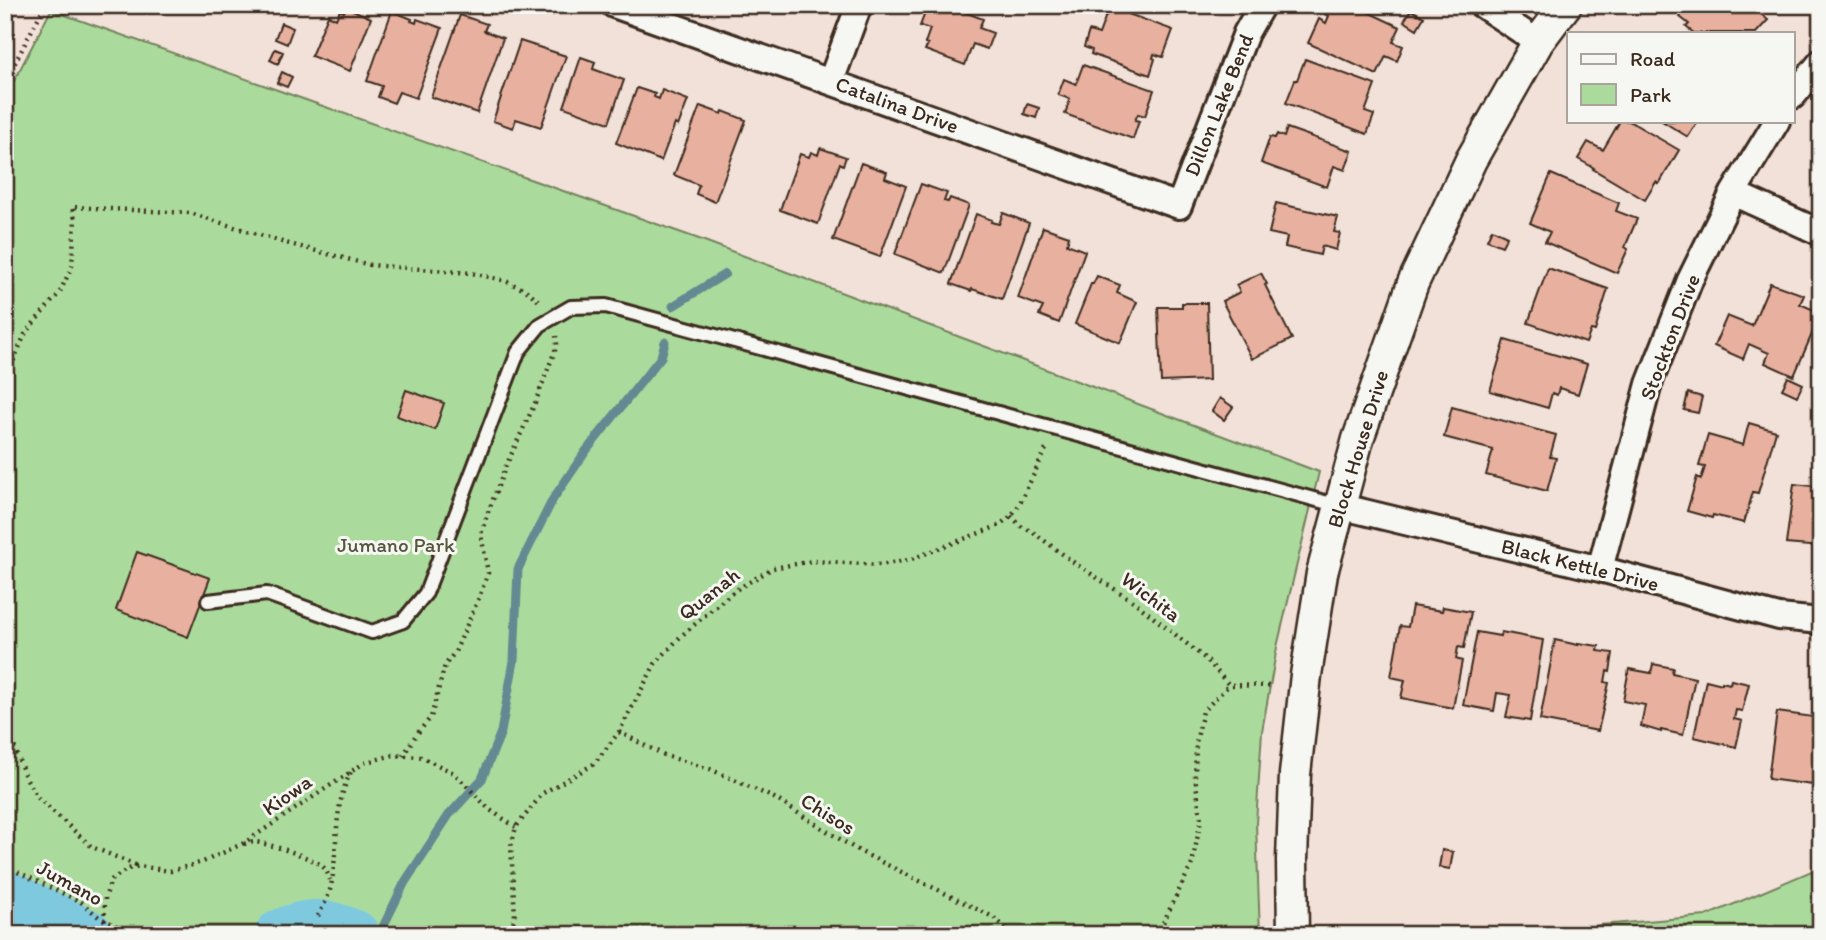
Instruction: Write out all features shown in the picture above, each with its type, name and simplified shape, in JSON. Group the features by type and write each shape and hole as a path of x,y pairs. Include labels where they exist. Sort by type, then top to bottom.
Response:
{"street":[{"name":"Catalina Drive","path":"614,5 1179,206"},
{"path":"831,81 859,5"},
{"name":"Dillon Lake Bend","path":"1179,206 1247,33 1262,5"},
{"path":"1482,5 1538,42"},
{"name":"Block House Drive","path":"1293,935 1294,774 1306,675 1322,573 1358,439 1413,283 1471,160 1538,42 1566,5"},
{"path":"1794,95 1821,62"},
{"name":"Stockton Drive","path":"1600,569 1649,384 1690,281 1733,193 1776,122"},
{"path":"1733,193 1821,233"},
{"name":"Black Kettle Drive","path":"1339,506 1600,569 1779,617 1821,621"}],"lane":[{"path":"208,601 267,594 372,632 403,621 426,593 518,352 540,325 571,307 606,306 1339,506"}],"path":[{"path":"5,82 45,5"},
{"path":"5,380 26,332 60,292 72,266 75,219 72,207 190,214 370,265 472,273 506,281 529,292 554,317 557,345 536,401 505,468 481,534 488,573 455,652 444,665 431,717 402,755"},
{"path":"1011,516 1019,505 1056,428"},
{"name":"Wichita","path":"1011,516 1021,526 1133,601 1207,660 1229,685"},
{"name":"Quanah","path":"516,827 543,793 594,764 619,732 655,664 681,636 734,591 773,568 813,561 880,565 909,560 998,526 1011,516"},
{"path":"1157,935 1192,864 1201,820 1195,776 1196,742 1203,711 1229,685 1274,686"},
{"name":"Kiowa","path":"5,728 23,774 37,797 92,846 139,866 170,871 203,862 241,844 364,762 393,755 421,757 454,773 490,810 516,827"},
{"name":"Chisos","path":"619,732 666,756 710,769 774,798 859,851 993,917 1014,935"},
{"path":"318,916 331,889 338,812 342,793 352,770"},
{"path":"508,935 515,917 511,846 516,827"},
{"path":"241,844 268,844 312,859 328,873 331,885"},
{"name":"Jumano","path":"5,866 81,902 104,920 121,928 160,935"},
{"path":"104,935 105,898 111,880 128,869 139,866"}],"green space":[{"name":"Jumano Park","path":"51,10 699,239 1319,472 1277,647 1262,731 1256,823 1260,935 5,935 5,98"},
{"path":"1821,867 1821,935 1569,935 1600,925 1706,916"}],"building":[{"path":"928,5 946,5 983,19 979,28 993,33 987,49 973,44 965,65 925,50 930,29 920,26"},
{"path":"1151,5 1174,5 1170,14"},
{"path":"1328,5 1353,5 1400,27 1393,42 1403,46 1397,61 1386,56 1377,75 1308,43 1319,19 1326,23 1329,16 1325,14"},
{"path":"1688,5 1750,5 1768,20 1757,32 1693,32 1686,27 1689,24 1680,17"},
{"path":"346,7 371,18 350,71 311,56 328,15 336,19 340,10 344,12"},
{"path":"1109,7 1173,30 1163,57 1154,54 1150,75 1091,54 1092,50 1084,47 1089,31 1099,34"},
{"path":"1411,10 1424,17 1417,29 1404,21"},
{"path":"392,11 416,23 417,19 442,28 416,98 399,92 394,103 378,97 382,86 367,81"},
{"path":"460,15 487,24 484,31 503,38 477,113 431,97"},
{"path":"281,23 293,28 287,44 275,39"},
{"path":"520,41 566,56 541,127 516,119 513,128 493,121"},
{"path":"275,49 283,52 278,64 270,60"},
{"path":"581,57 595,62 593,69 624,80 609,123 564,107"},
{"path":"1305,59 1375,85 1365,112 1374,115 1367,134 1286,103"},
{"path":"1083,65 1154,90 1145,116 1138,114 1135,120 1139,121 1133,139 1065,114 1070,99 1058,95 1064,79 1076,84"},
{"path":"282,72 292,77 287,87 277,83"},
{"path":"637,88 655,94 654,97 659,99 662,90 688,100 678,126 675,124 661,161 616,143"},
{"path":"1027,104 1039,108 1036,118 1024,114"},
{"path":"700,106 746,120 715,202 696,194 699,185 674,175"},
{"path":"1619,122 1631,122 1679,150 1659,184 1656,182 1645,200 1578,159 1588,142 1603,150"},
{"path":"1664,122 1697,122 1688,137"},
{"path":"1287,128 1352,151 1345,170 1334,166 1327,187 1261,163 1270,137 1275,138 1277,134 1284,137"},
{"path":"820,148 846,157 843,165 840,163 818,224 780,210 800,154 809,157 811,152 818,155"},
{"path":"861,163 887,172 885,178 906,186 880,257 833,240"},
{"path":"1551,174 1619,203 1616,211 1637,219 1617,273 1545,242 1550,232 1530,223"},
{"path":"921,184 947,193 944,201 948,202 950,198 969,205 944,273 895,254"},
{"path":"1276,203 1338,217 1334,232 1340,233 1336,250 1322,246 1320,255 1285,247 1287,237 1269,233"},
{"path":"1003,213 1029,223 1002,299 951,284 976,214 999,224"},
{"path":"1043,227 1069,236 1067,244 1085,251 1059,323 1039,315 1043,307 1018,298"},
{"path":"1492,229 1507,236 1502,246 1487,240"},
{"path":"1548,268 1608,289 1595,331 1591,330 1586,343 1528,323"},
{"path":"1261,273 1292,339 1252,359 1222,301 1240,292 1236,285"},
{"path":"1097,276 1120,285 1117,293 1137,302 1120,343 1075,324 1091,284"},
{"path":"1770,283 1804,295 1800,304 1821,313 1794,376 1765,363 1769,353 1749,344 1743,359 1714,346 1727,316 1752,326"},
{"path":"1182,303 1207,303 1209,380 1161,382 1158,307 1182,307"},
{"path":"1505,340 1587,364 1578,394 1559,388 1557,395 1552,393 1548,408 1490,391"},
{"path":"1788,377 1803,384 1797,396 1782,389"},
{"path":"406,390 444,403 435,430 397,416"},
{"path":"1688,393 1702,397 1698,413 1684,410"},
{"path":"1220,398 1233,407 1224,420 1212,411"},
{"path":"1452,407 1556,435 1550,457 1556,458 1547,491 1486,475 1493,450 1444,437"},
{"path":"1749,423 1776,431 1758,493 1753,492 1744,523 1687,511 1697,477 1701,479 1705,467 1699,466 1708,435 1743,445"},
{"path":"1794,484 1821,487 1821,547 1786,544"},
{"path":"137,552 210,578 188,637 116,610"},
{"path":"1412,606 1442,611 1443,607 1471,612 1464,648 1458,647 1456,659 1462,661 1453,708 1401,698 1405,680 1391,677 1400,626 1408,627"},
{"path":"1477,632 1500,636 1501,632 1543,640 1530,721 1506,717 1511,695 1497,693 1494,711 1463,705"},
{"path":"1555,640 1599,646 1598,651 1613,653 1610,672 1607,671 1605,682 1609,683 1598,731 1540,720"},
{"path":"1653,664 1673,668 1672,673 1695,678 1683,735 1641,726 1645,705 1623,701 1629,669 1651,673"},
{"path":"1706,680 1722,684 1730,684 1731,680 1749,684 1742,711 1736,710 1734,719 1742,721 1736,747 1694,737"},
{"path":"1777,712 1820,718 1821,713 1821,786 1768,779"},
{"path":"1442,850 1453,852 1450,869 1439,867"}],"waterway":[{"path":"673,306 725,274"},
{"path":"379,935 405,882 449,815 482,779 501,732 514,661 518,569 553,499 586,451 661,357 665,342"},
{"path":"5,895 88,935"},
{"path":"280,935 300,927 317,925 354,935"}]}
